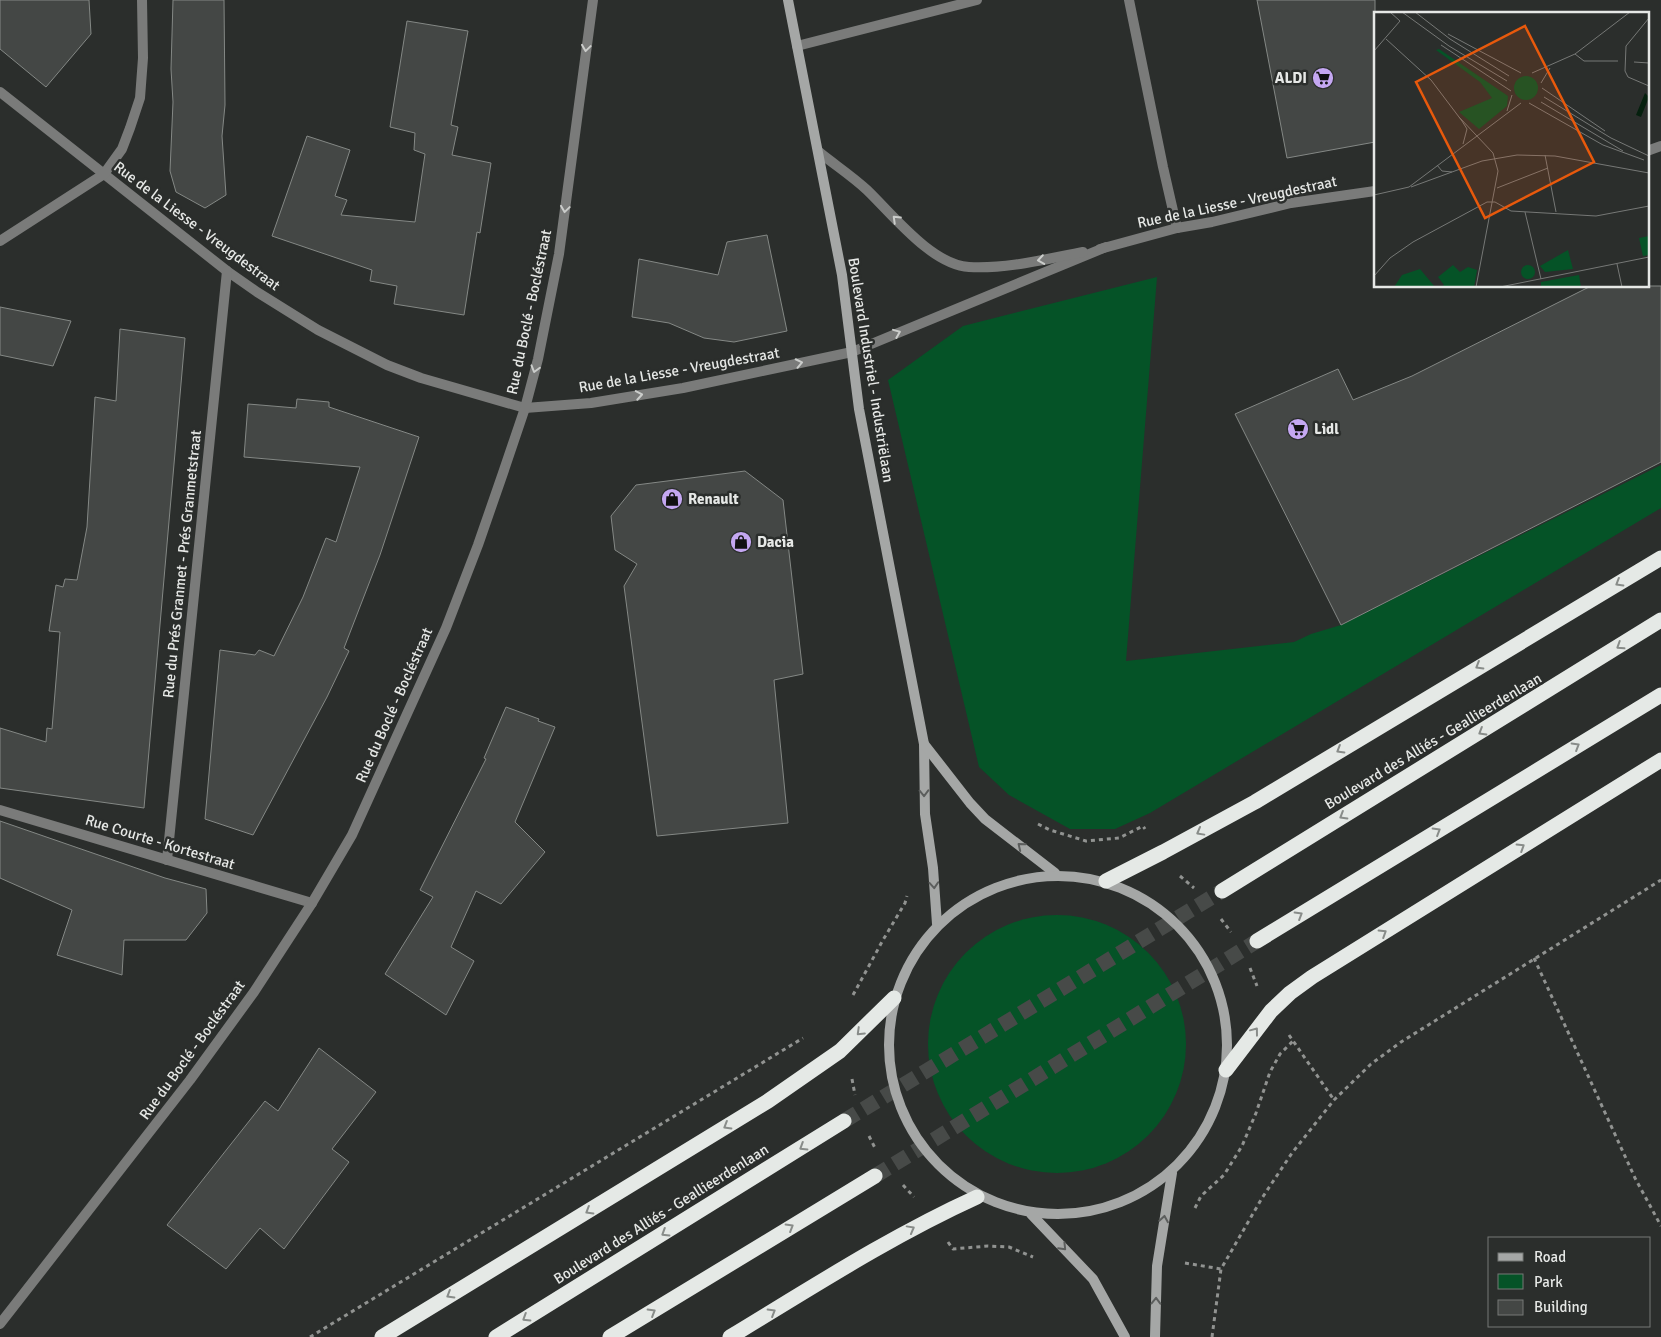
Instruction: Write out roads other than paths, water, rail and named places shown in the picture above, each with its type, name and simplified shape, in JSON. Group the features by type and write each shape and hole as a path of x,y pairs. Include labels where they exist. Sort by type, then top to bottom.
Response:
{"highway":[{"path":"1106,881 1255,802 1661,558"},
{"name":"Boulevard des Alliés - Geallieerdenlaan","path":"1222,891 1661,620"},
{"path":"1257,941 1661,695"},
{"path":"1226,1070 1270,1011 1312,977 1661,760"},
{"path":"382,1337 768,1101 840,1051 894,998"},
{"name":"Boulevard des Alliés - Geallieerdenlaan","path":"496,1337 844,1122"},
{"path":"610,1337 875,1176"},
{"path":"730,1337 931,1218 977,1197"}],"main road":[{"name":"Boulevard Industriel - Industriëlaan","path":"788,0 842,275 859,409 924,744 925,814 933,868 938,924"},
{"name":"Boulevard Industriel - Industriëlaan","path":"924,744 970,803 985,819 1055,873"},
{"path":"1055,873 1106,881 1135,895 1168,916 1200,954 1215,982 1223,1010 1227,1040 1226,1070 1215,1110 1195,1146 1172,1173 1140,1193 1105,1210 1031,1214 1003,1208 977,1197 929,1158 899,1107 887,1048 894,998 920,947 938,924 982,895 1012,881 1055,873"},
{"path":"1155,1337 1157,1266 1172,1173"},
{"path":"1031,1214 1093,1279 1124,1337"}],"street":[{"path":"0,241 104,174 122,148 140,98 144,58 142,0"},
{"name":"Rue du Boclé - Bocléstraat","path":"0,1324 190,1080 254,992 312,903 352,835 446,628 478,545 525,408 538,359 559,254 593,0"},
{"path":"797,46 977,0"},
{"path":"1129,0 1177,228"},
{"name":"Rue de la Liesse - Vreugdestraat","path":"0,92 227,271 318,330 378,360 421,378 525,408 591,403 683,388 852,352 1106,247"},
{"path":"1648,151 1661,146"},
{"name":"Rue de la Liesse - Vreugdestraat","path":"819,152 866,189 932,253 946,262 968,267 1000,266 1106,247 1177,228 1212,222 1291,203 1374,191"},
{"name":"Rue du Prés Granmet - Prés Granmetstraat","path":"168,860 227,271"},
{"name":"Rue Courte - Kortestraat","path":"0,810 312,903"}],"tunnel":[{"path":"844,1121 1222,891"},
{"path":"875,1176 1257,941"}],"place":[{"name":"ALDI","path":"1323,78"},
{"name":"Lidl","path":"1298,429"},
{"name":"Renault","path":"672,499"},
{"name":"Dacia","path":"741,542"}]}
